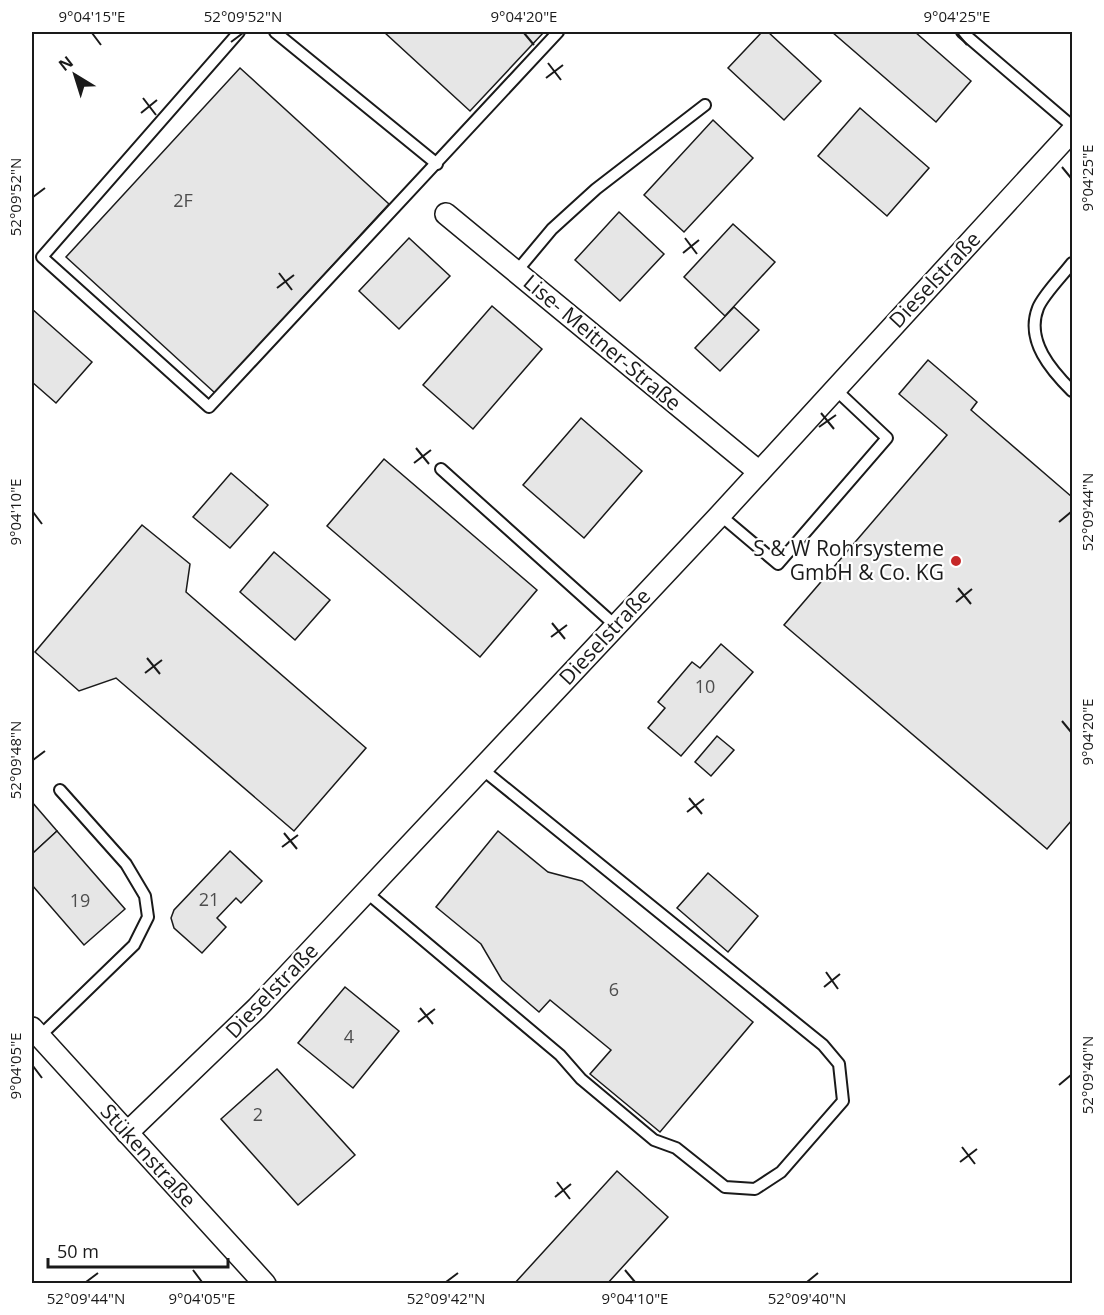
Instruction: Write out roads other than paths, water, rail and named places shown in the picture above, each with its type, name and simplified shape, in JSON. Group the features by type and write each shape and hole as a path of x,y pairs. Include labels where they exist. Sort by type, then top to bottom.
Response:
{"street":[{"name":"Dieselstraße","path":"127,1133 257,1008 482,769 720,515 1072,129"},
{"name":"Lise- Meitner-Straße","path":"446,214 759,472"},
{"name":"Stükenstraße","path":"35,1032 265,1284"}],"lane":[{"path":"239,32 42,257 209,407 558,32"},
{"path":"275,32 437,164"},
{"path":"962,32 1072,129"},
{"path":"516,272 552,229 596,189 705,105"},
{"path":"1072,263 1038,309 1035,338 1051,370 1072,391"},
{"path":"720,515 778,564 887,438 835,389"},
{"path":"441,469 616,626"},
{"path":"366,892 560,1055 581,1079 654,1140 676,1148 725,1187 755,1189 781,1172 843,1101 839,1064 823,1045 482,769"},
{"path":"35,1032 134,945 148,917 145,896 126,864 60,790"}],"place":[{"name":"S & W Rohrsysteme GmbH & Co. KG","path":"956,561"}]}
